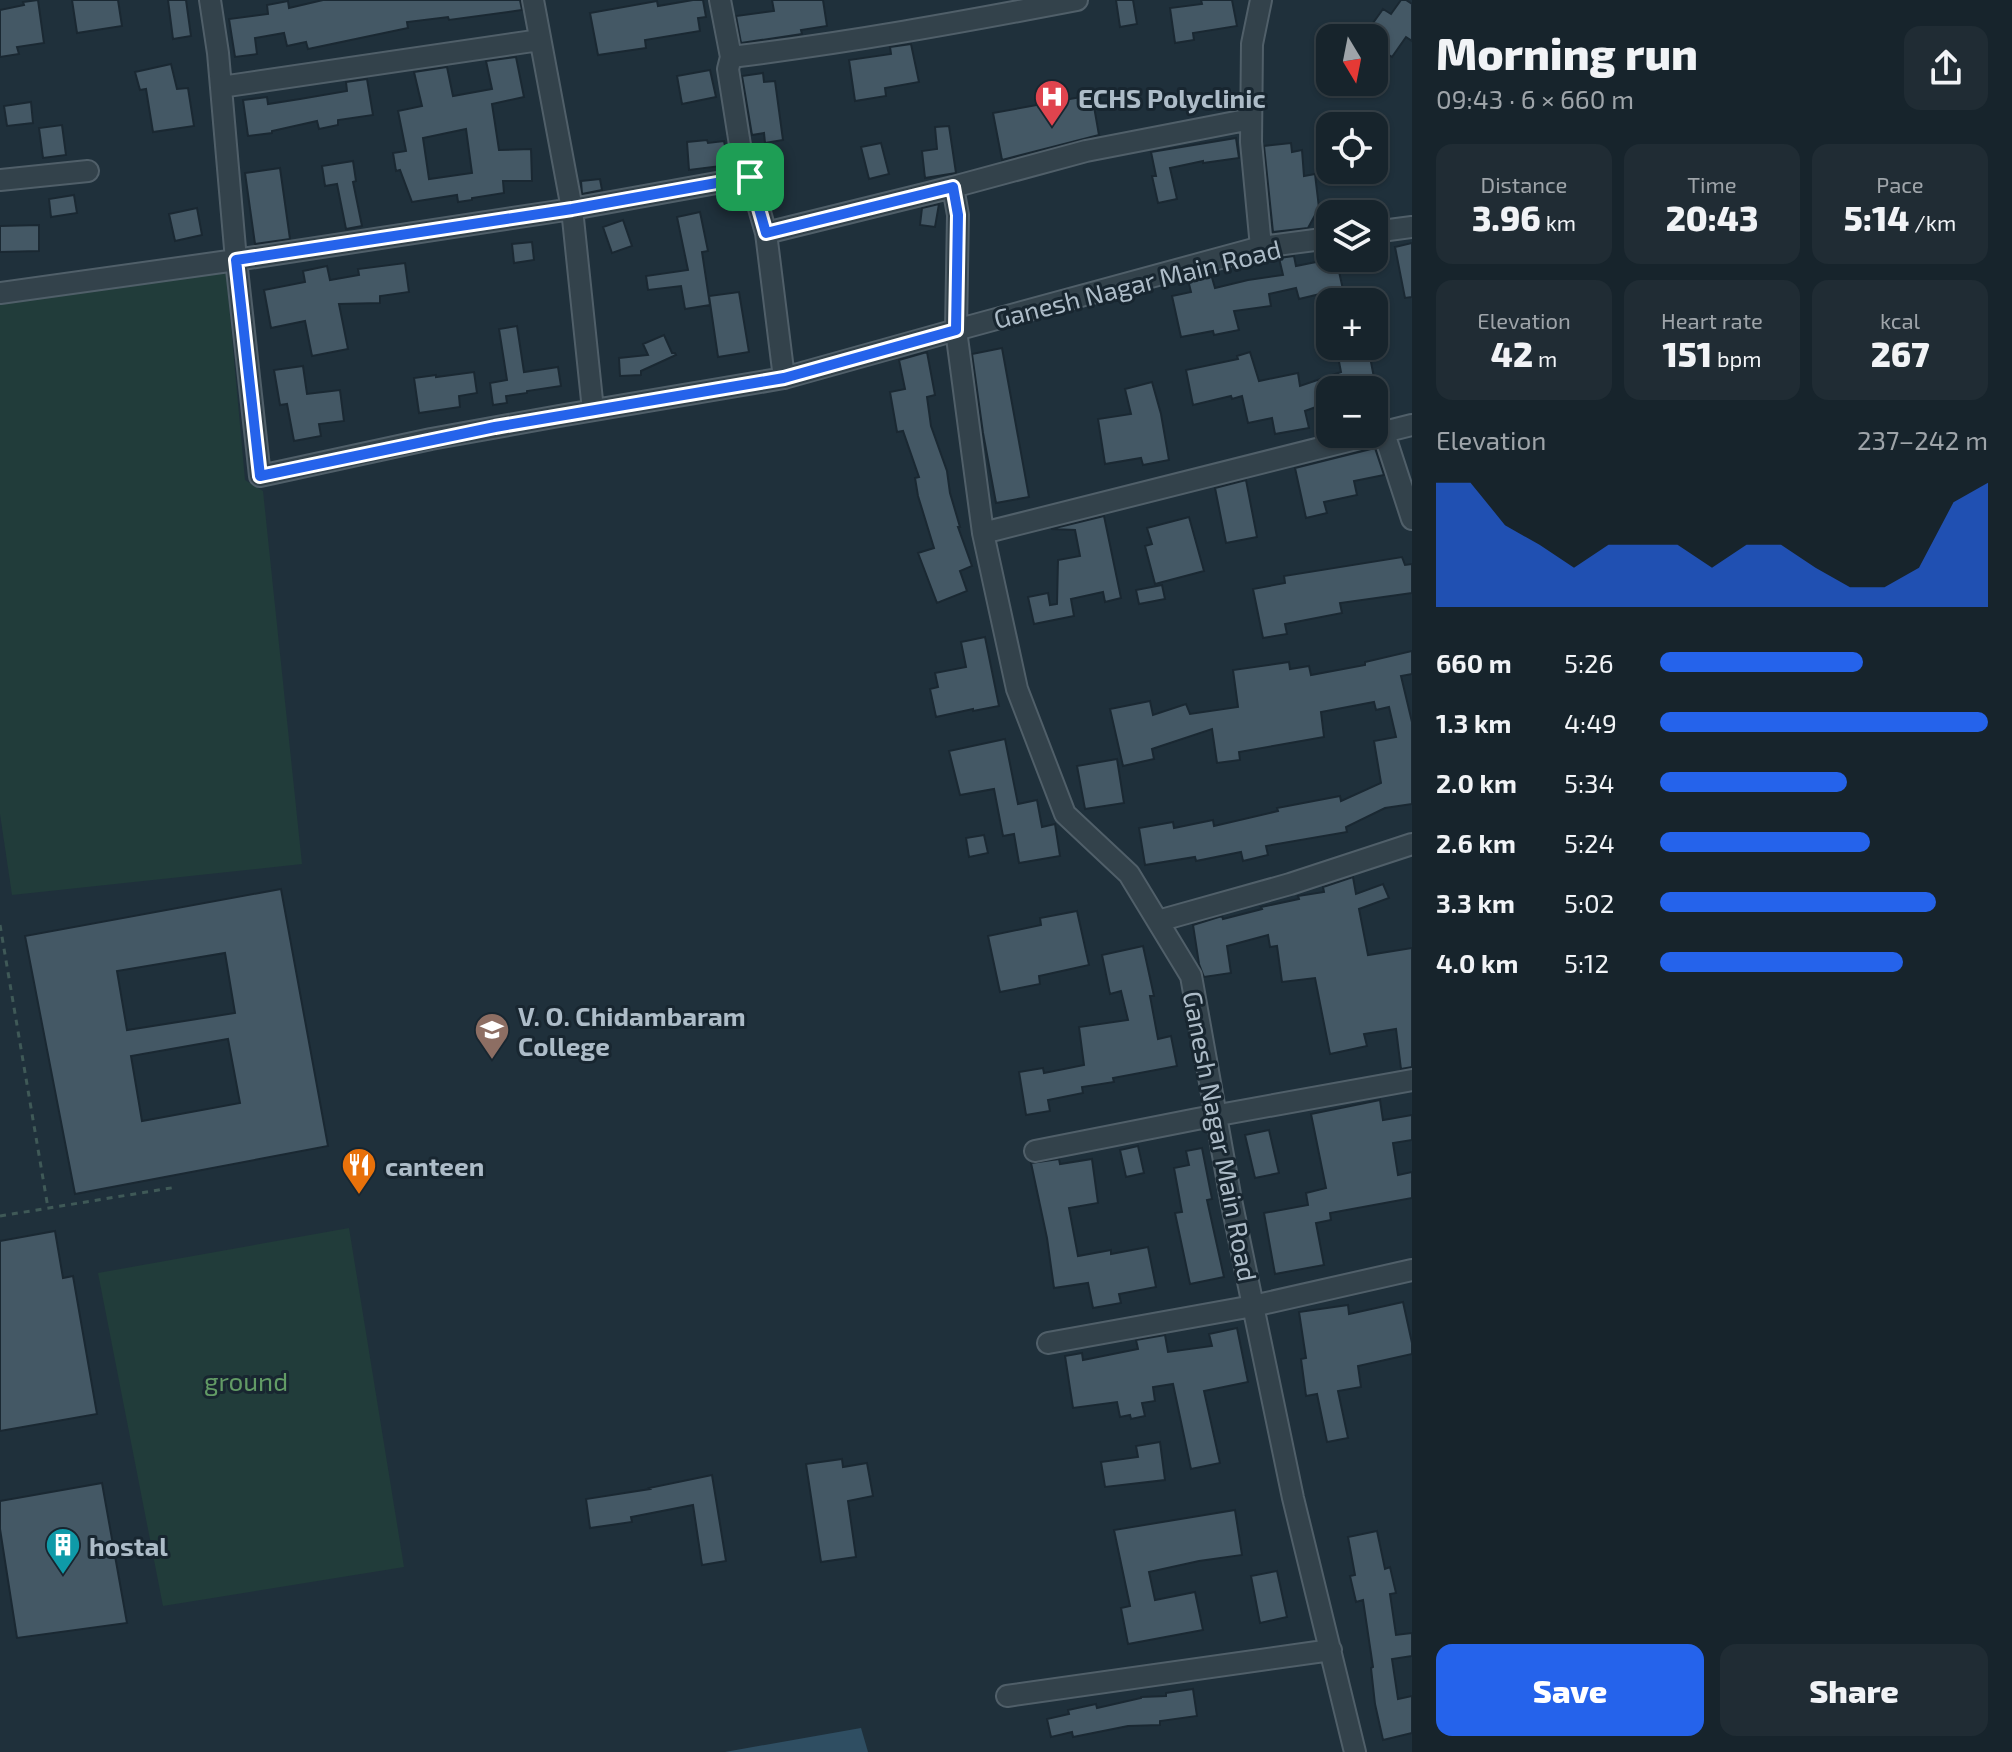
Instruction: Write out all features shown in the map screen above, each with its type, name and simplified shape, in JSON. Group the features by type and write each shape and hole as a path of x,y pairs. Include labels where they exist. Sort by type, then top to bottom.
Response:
{"street":[{"path":"210,0 260,476 431,439 784,378 956,330 958,215 953,187"},
{"path":"533,0 572,209 593,410"},
{"path":"720,0 731,57 728,69 740,145 766,233 784,378"},
{"path":"731,57 889,35 1077,0"},
{"path":"1261,0 1252,44 1251,119 1261,247"},
{"path":"221,87 540,40"},
{"path":"766,233 1086,151 1251,119"},
{"path":"0,180 88,171"},
{"path":"0,293 572,209 750,177"},
{"path":"1388,230 1412,227"},
{"name":"Ganesh Nagar Main Road","path":"1316,240 1261,247 956,330 983,533 1017,689 1065,814 1129,874 1191,976 1231,1200 1293,1498 1355,1752"},
{"path":"1388,432 1412,425"},
{"path":"1388,445 1412,519"},
{"path":"983,533 1324,448"},
{"path":"1158,921 1290,884 1412,844"},
{"path":"1035,1151 1412,1080"},
{"path":"1048,1343 1253,1306 1412,1270"},
{"path":"1007,1696 1331,1650"}],"path":[{"path":"0,925 48,1208"},
{"path":"0,1216 177,1187"}],"green space":[{"path":"226,272 245,480 263,491 302,864 12,895 0,814 0,304"},
{"name":"ground","path":"349,1228 404,1567 163,1606 98,1273"}],"water":[{"path":"861,1728 868,1752 725,1752"}],"building":[{"path":"38,0 44,43 17,47 19,54 0,57 0,10"},
{"path":"72,0 118,0 122,26 77,33"},
{"path":"168,0 186,0 191,36 173,39"},
{"path":"323,0 520,0 522,10 407,22 408,28 308,49 306,42 287,46 284,33 255,38 257,54 235,57 229,19 268,14 267,5 288,1 289,8"},
{"path":"703,0 706,17 698,18 700,31 645,40 646,48 598,55 590,13 657,1 658,6"},
{"path":"772,0 823,0 827,26 801,30 802,34 741,43 736,16 774,11"},
{"path":"1116,0 1133,0 1137,24 1120,27"},
{"path":"1201,0 1232,0 1237,26 1193,33 1194,40 1175,43 1170,8 1202,4"},
{"path":"1401,0 1412,4 1412,41 1406,37 1392,57 1388,54 1388,24 1372,24 1383,9 1391,14"},
{"path":"911,44 919,82 885,88 886,96 855,101 849,60 891,54 890,47"},
{"path":"516,57 524,97 492,104 499,150 531,149 532,181 503,181 504,193 472,200 458,202 457,195 412,202 400,170 396,171 393,153 406,151 398,111 422,106 414,72 447,67 453,96 492,89 486,61","holes":["466,129 472,173 429,179 423,138"]},
{"path":"171,64 177,89 188,88 194,126 153,132 146,89 140,90 135,72"},
{"path":"710,70 716,97 682,104 677,76"},
{"path":"763,73 764,82 775,81 783,140 765,143 764,133 752,135 742,76"},
{"path":"367,79 373,115 338,120 338,125 319,129 317,121 248,136 243,100 267,97 268,104 300,99 347,91 346,82"},
{"path":"1092,95 1099,135 1002,160 993,113"},
{"path":"31,102 33,123 7,126 4,106"},
{"path":"62,125 66,155 43,158 39,128"},
{"path":"949,126 956,173 925,178 922,151 937,149 935,127"},
{"path":"1236,138 1239,158 1170,168 1177,199 1158,203 1151,152"},
{"path":"707,140 708,143 724,141 729,165 689,170 687,142"},
{"path":"881,143 889,174 869,179 861,147"},
{"path":"1291,143 1292,152 1302,150 1304,176 1315,174 1318,200 1316,213 1308,228 1273,232 1264,146"},
{"path":"353,161 356,181 353,182 362,226 346,229 337,184 325,186 322,166"},
{"path":"280,168 290,239 255,244 245,173"},
{"path":"600,179 602,190 582,194 581,181"},
{"path":"74,195 77,213 51,217 49,199"},
{"path":"939,204 935,227 920,225 922,208"},
{"path":"197,208 202,235 175,241 169,214"},
{"path":"700,212 708,251 702,252 710,305 685,309 681,286 648,290 646,276 688,270 677,217"},
{"path":"623,220 632,246 612,253 603,227"},
{"path":"39,225 39,251 0,252 0,226"},
{"path":"532,242 534,260 514,263 512,244"},
{"path":"1412,243 1412,297 1405,298 1395,247"},
{"path":"1294,256 1296,266 1316,262 1316,272 1339,272 1343,288 1316,288 1316,295 1299,299 1296,288 1269,294 1271,306 1234,311 1239,330 1181,337 1172,296 1191,292 1188,280 1211,274 1215,288 1283,275 1279,258"},
{"path":"405,263 409,292 380,296 380,303 339,304 348,349 312,356 305,321 271,328 264,290 305,282 303,271 327,266 330,280 359,275 358,269"},
{"path":"739,292 749,352 718,357 709,296"},
{"path":"517,326 524,372 558,367 561,386 506,396 507,403 493,405 490,383 507,380 499,329"},
{"path":"664,335 672,353 676,355 641,371 641,375 620,376 619,358 648,355 643,344"},
{"path":"1002,348 1029,497 996,503 972,354"},
{"path":"927,352 935,395 927,397 931,426 947,471 958,527 972,566 960,571 967,591 937,603 918,553 934,548 918,496 915,478 919,477 903,431 897,432 890,392 905,389 899,360"},
{"path":"1250,352 1259,381 1298,373 1300,386 1316,381 1316,407 1305,411 1309,428 1275,434 1272,418 1248,423 1242,396 1193,405 1186,370 1238,359 1237,356"},
{"path":"1339,360 1371,360 1374,376 1329,376 1341,372"},
{"path":"303,366 307,394 340,390 344,421 319,424 321,436 294,441 287,404 280,405 274,370"},
{"path":"474,372 477,393 459,396 460,407 419,413 414,378"},
{"path":"1152,382 1169,460 1143,465 1141,458 1105,464 1098,419 1131,414 1125,389"},
{"path":"1375,448 1384,475 1354,481 1357,495 1324,502 1327,513 1306,518 1295,468"},
{"path":"1246,480 1257,537 1226,543 1215,488"},
{"path":"1104,516 1121,598 1105,602 1103,592 1071,599 1074,616 1034,624 1028,597 1048,593 1050,605 1057,604 1058,560 1080,556 1075,530 1051,529"},
{"path":"1189,517 1204,571 1155,584 1145,546 1152,544 1147,528"},
{"path":"1402,557 1405,565 1412,564 1412,593 1340,603 1342,613 1285,624 1287,634 1263,638 1253,589 1285,583 1284,576"},
{"path":"1162,585 1165,599 1139,604 1136,590"},
{"path":"985,637 999,706 936,717 930,689 938,687 935,673 966,667 961,642"},
{"path":"1412,651 1412,674 1401,676 1412,722 1412,804 1385,808 1346,827 1347,832 1266,846 1268,855 1243,861 1241,852 1196,861 1195,857 1145,865 1139,828 1173,822 1174,828 1213,820 1214,826 1278,811 1277,808 1340,796 1341,801 1381,783 1374,741 1396,737 1389,707 1376,710 1374,702 1321,712 1324,737 1239,752 1240,760 1217,763 1212,729 1152,749 1154,759 1123,766 1110,709 1150,701 1153,715 1186,704 1190,714 1238,707 1233,670 1289,662 1290,669 1309,666 1311,675 1365,665 1365,662"},
{"path":"1005,739 1018,804 1037,800 1042,827 1055,824 1060,856 1019,863 1014,834 1003,836 994,789 960,795 949,751"},
{"path":"1117,759 1124,803 1085,809 1077,766"},
{"path":"984,835 988,853 969,857 966,838"},
{"path":"1353,877 1356,894 1383,884 1389,898 1359,909 1368,955 1412,948 1412,1067 1401,1069 1396,1029 1364,1034 1367,1046 1330,1054 1315,978 1282,982 1277,946 1270,947 1268,935 1227,946 1231,973 1204,977 1199,964 1193,925 1299,899 1298,896 1324,892 1323,887"},
{"path":"281,889 328,1146 75,1194 25,936","holes":["225,953 235,1013 127,1030 117,971","228,1039 240,1103 142,1121 131,1056"]},
{"path":"1077,911 1089,965 1039,976 1040,984 1000,992 988,936 1041,925 1040,918"},
{"path":"1143,946 1154,996 1150,996 1158,1039 1171,1036 1177,1066 1082,1087 1083,1093 1048,1100 1050,1111 1026,1115 1019,1072 1043,1068 1044,1073 1084,1065 1079,1027 1128,1020 1121,991 1110,994 1102,955"},
{"path":"1380,1100 1383,1120 1412,1115 1412,1140 1393,1143 1398,1175 1412,1172 1412,1198 1330,1213 1331,1220 1316,1223 1324,1265 1275,1274 1264,1213 1308,1205 1306,1193 1326,1188 1311,1114"},
{"path":"1269,1130 1279,1173 1255,1178 1245,1135"},
{"path":"1138,1146 1144,1173 1126,1177 1120,1150"},
{"path":"1202,1148 1212,1199 1207,1200 1224,1277 1190,1284 1175,1213 1182,1212 1174,1168 1189,1165 1186,1151"},
{"path":"1059,1159 1060,1164 1092,1159 1098,1203 1069,1208 1078,1256 1148,1247 1156,1287 1119,1294 1121,1303 1093,1308 1088,1283 1054,1288 1031,1163"},
{"path":"55,1231 63,1278 73,1276 97,1414 0,1431 0,1241"},
{"path":"1403,1302 1412,1354 1358,1366 1361,1387 1338,1391 1348,1438 1327,1442 1317,1394 1306,1396 1301,1359 1306,1358 1299,1312 1348,1305 1349,1314"},
{"path":"1237,1328 1248,1382 1204,1391 1220,1463 1191,1469 1173,1384 1153,1387 1155,1401 1142,1403 1145,1416 1131,1419 1130,1415 1120,1417 1117,1402 1073,1408 1065,1356 1082,1353 1083,1360 1138,1349 1136,1340 1165,1335 1168,1352 1212,1346 1209,1334"},
{"path":"1160,1442 1165,1480 1105,1487 1101,1462 1138,1457 1136,1446"},
{"path":"842,1459 843,1467 867,1463 873,1496 848,1501 856,1557 821,1562 806,1464"},
{"path":"712,1475 726,1561 702,1565 693,1505 631,1517 632,1522 590,1528 586,1499"},
{"name":"hostal","path":"102,1483 127,1623 17,1638 0,1529 0,1501"},
{"path":"1235,1510 1242,1555 1149,1572 1155,1600 1195,1592 1203,1630 1128,1644 1121,1608 1130,1606 1114,1530"},
{"path":"1377,1531 1385,1569 1390,1567 1396,1593 1390,1594 1396,1635 1412,1633 1412,1656 1392,1659 1398,1699 1412,1696 1412,1733 1383,1740 1375,1704 1363,1600 1356,1602 1350,1576 1355,1575 1348,1537"},
{"path":"1277,1571 1287,1617 1260,1623 1251,1576"},
{"path":"1193,1689 1197,1716 1160,1721 1160,1725 1128,1726 1073,1737 1072,1732 1051,1737 1047,1719 1069,1714 1068,1710 1096,1704 1097,1708"}],"place":[{"name":"ECHS Polyclinic","path":"1052,128"},
{"name":"V. O. Chidambaram College","path":"492,1061"},
{"name":"canteen","path":"359,1196"},
{"name":"hostal","path":"63,1576"}],"route":[{"path":"750,177 766,233 953,187 958,215 956,330 784,378 495,427 260,476 236,260 572,209 750,177"}]}
